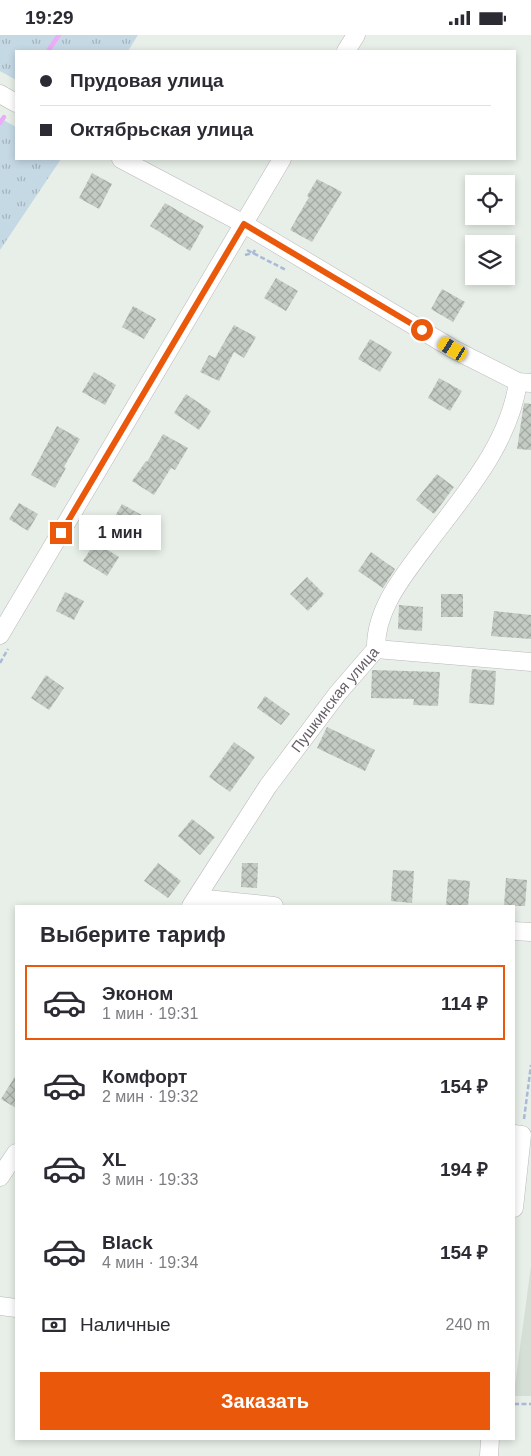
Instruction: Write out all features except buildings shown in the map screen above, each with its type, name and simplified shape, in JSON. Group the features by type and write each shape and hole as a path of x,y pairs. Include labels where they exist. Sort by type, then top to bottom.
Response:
{"street":[{"path":"347,50 356,35"},
{"path":"0,94 15,102"},
{"path":"124,160 244,224 453,349 524,383"},
{"path":"0,635 281,160"},
{"name":"Пушкинская улица","path":"194,902 268,786 338,693 376,649 376,636 380,619 400,580 472,484 504,432 516,395 524,383"},
{"path":"376,649 531,662"},
{"path":"194,902 254,905"},
{"path":"515,931 531,932"},
{"path":"515,1190 518,1134"},
{"path":"0,1177 15,1154"},
{"path":"0,1306 15,1307"},
{"path":"489,1456 490,1440"}],"path":[{"path":"518,1134 531,1065"},
{"path":"515,1404 531,1404"}],"shaded area":[{"path":"531,1266 531,1396 515,1396"}],"green space":[{"path":"0,35 138,35 129,50 15,50 15,79 0,71"},
{"path":"0,118 15,126 15,160 60,160 0,250"}],"waterway":[{"path":"49,50 59,35"},
{"path":"0,123 4,117"}],"route":[{"path":"61,533 244,224 422,330"}]}
